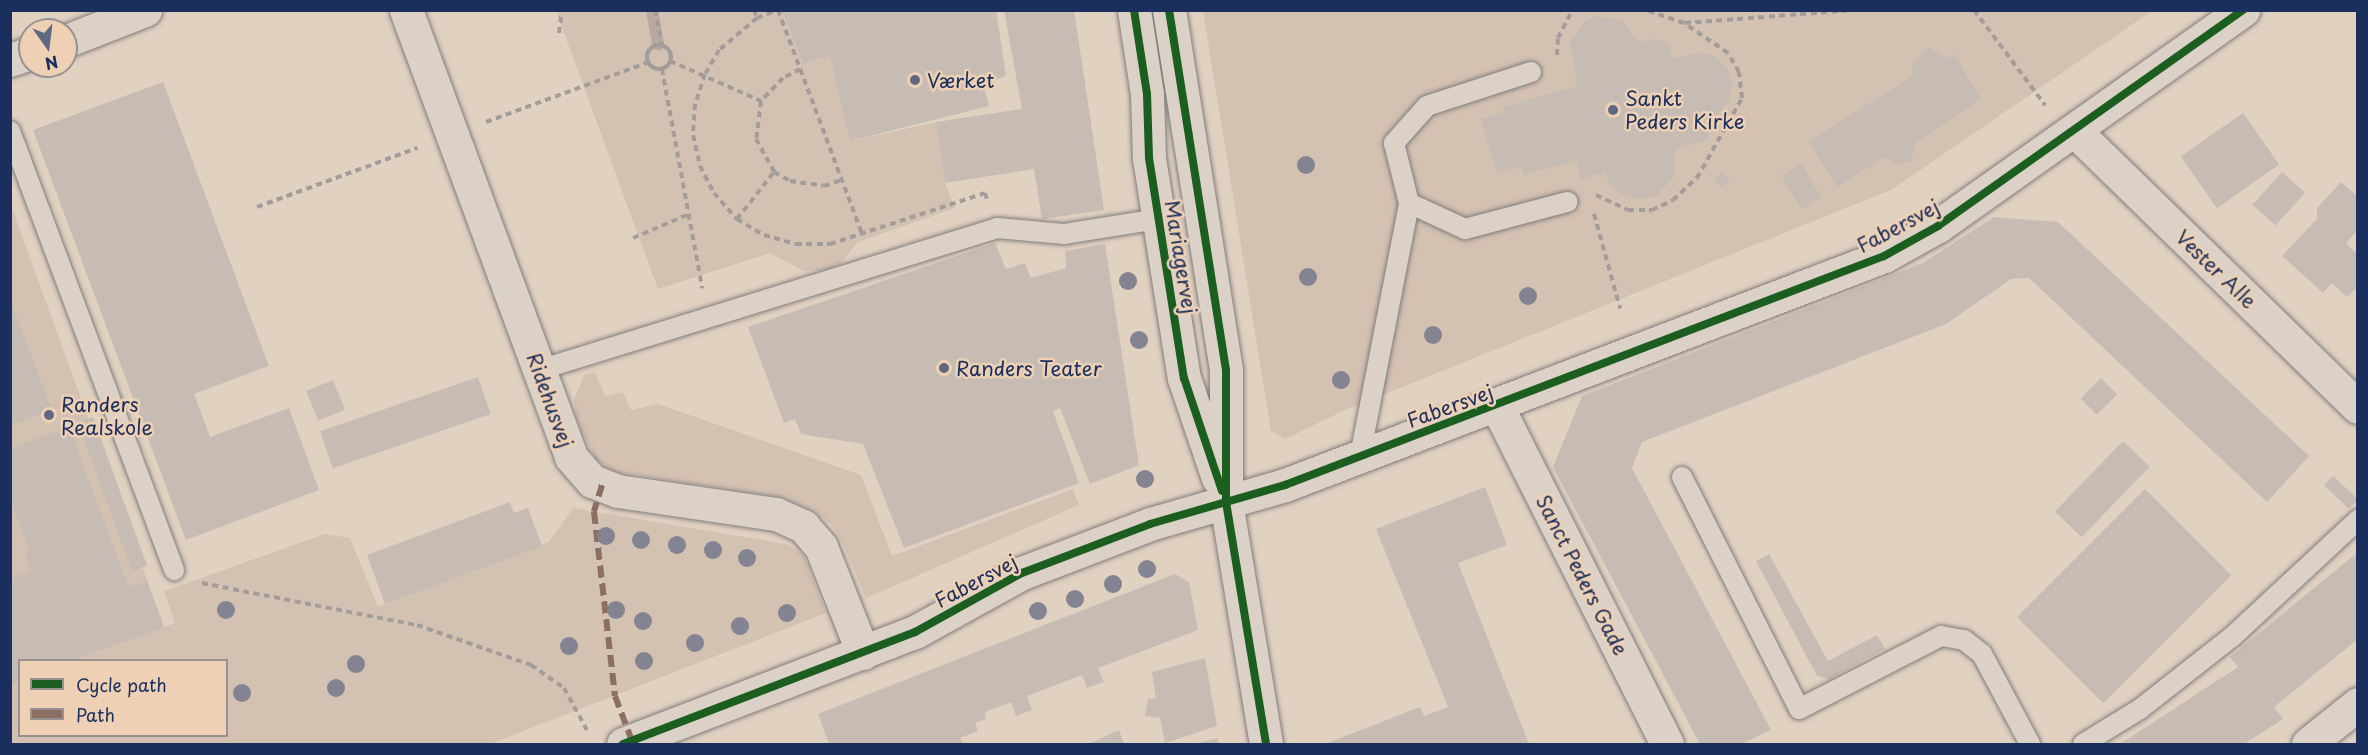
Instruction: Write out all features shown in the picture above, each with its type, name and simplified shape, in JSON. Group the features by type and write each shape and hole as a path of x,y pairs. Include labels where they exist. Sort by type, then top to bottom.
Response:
{"street":[{"path":"78,35 145,10"},
{"name":"Ridehusvej","path":"406,10 571,457 592,481 618,491 776,514 803,526 821,547 863,653"},
{"name":"Mariagervej","path":"1134,10 1147,94 1149,158 1184,378 1226,502 1266,744"},
{"name":"Mariagervej","path":"1169,10 1226,370 1226,502"},
{"name":"Fabersvej","path":"637,742 915,632 1022,573 1150,524 1226,502 1497,406 1884,256 1938,226 2243,10"},
{"name":"Vester Alle","path":"2075,131 2358,407"},
{"name":"Sanct Peders Gade","path":"1497,406 1667,744"},
{"path":"2308,744 2358,704"}],"lane":[{"path":"1360,456 1409,202 1394,143 1427,106 1531,72"},
{"path":"10,131 174,570"},
{"path":"1409,202 1465,229 1567,202"},
{"path":"539,370 997,228 1064,234 1158,219"},
{"path":"1682,477 1799,709 1941,636 1964,640 1982,654 2030,744"},
{"path":"2083,744 2140,709 2233,636 2358,520"}],"path":[{"path":"559,33 562,10"},
{"path":"655,10 662,45 669,50 670,61"},
{"path":"754,10 757,18"},
{"path":"862,235 777,10 757,18 720,50 705,74 695,104 698,156 714,193 737,219 764,235 796,244 830,244 862,235 986,193 997,228"},
{"path":"1531,72 1556,63 1558,38 1572,10"},
{"path":"1620,308 1588,190 1628,210 1652,210 1673,200 1697,178 1742,98 1739,72 1728,53 1684,23 1647,10"},
{"path":"1684,23 1853,10"},
{"path":"1974,10 2040,100 2075,131"},
{"path":"662,45 651,48 647,59 662,69 707,318"},
{"path":"670,61 705,74 762,101"},
{"path":"662,69 670,61"},
{"path":"801,69 783,78 762,101 756,139 774,172 806,186 841,180"},
{"path":"737,219 774,172"},
{"path":"257,207 320,184"},
{"path":"633,238 689,214"},
{"path":"174,570 204,584 417,625 531,665 564,688 590,735"}],"shaded area":[{"path":"556,11 781,11 803,64 830,56 851,141 936,122 945,183 955,208 858,242 841,263 825,271 804,271 770,253 658,289"},
{"path":"1203,11 2152,11 1891,190 1345,410 1285,439 1271,431"},
{"name":"Randers Realskole","path":"10,203 164,627 77,659 18,659 18,681 11,684"},
{"path":"595,372 605,396 623,392 631,410 658,404 861,475 892,556 1073,489 1079,505 866,598 842,541 832,525 811,510 781,497 611,471 595,459 577,420 574,400 584,375"},
{"path":"573,508 786,544 803,554 826,613 490,744 11,744 11,684 18,681 18,737 228,737 228,659 77,659 175,623 164,591 325,534 350,538 378,607 549,542"}],"building":[{"name":"Værket","path":"781,10 996,10 1006,76 983,84 989,106 850,141 830,56 803,64"},
{"path":"1004,10 1074,10 1104,210 1042,219 1034,169 945,183 936,122 1022,109"},
{"name":"Sankt Peders Kirke","path":"1597,16 1623,21 1638,42 1656,39 1669,44 1673,59 1703,52 1718,58 1728,70 1732,86 1729,101 1719,114 1705,121 1710,139 1674,150 1674,177 1655,197 1628,198 1609,185 1605,172 1581,179 1576,160 1524,175 1522,167 1497,174 1481,119 1504,112 1503,107 1577,86 1570,43 1585,21"},
{"path":"1928,48 1948,58 1954,54 1981,99 1916,142 1911,161 1899,165 1885,157 1837,187 1809,141 1913,76 1912,65"},
{"path":"163,82 269,366 194,394 210,437 289,408 319,490 186,540 33,130"},
{"path":"2243,113 2279,165 2217,208 2181,157"},
{"path":"1801,164 1821,197 1801,209 1781,176"},
{"path":"1721,172 1730,178 1723,187 1714,182"},
{"path":"2282,172 2305,193 2276,225 2253,205"},
{"path":"2341,182 2358,197 2358,230 2346,243 2358,255 2358,287 2347,297 2332,283 2323,293 2282,256 2317,219 2317,208"},
{"path":"1994,217 2058,222 2309,456 2267,502 2029,278 2011,279 1946,324 1642,442 1632,468 1771,730 1741,744 1700,744 1553,467 1582,396 1923,263"},
{"name":"Randers Teater","path":"995,243 1006,269 1025,263 1031,278 1066,268 1065,251 1105,244 1139,465 1090,484 1060,408 1053,411 1079,483 904,548 863,444 801,434 795,419 784,423 748,327"},
{"path":"10,300 52,410 10,425"},
{"path":"478,377 491,414 333,468 320,431"},
{"path":"2101,378 2117,394 2097,415 2080,399"},
{"path":"333,380 345,410 318,421 306,391"},
{"path":"93,417 147,565 132,571 78,422"},
{"name":"Randers Realskole","path":"69,427 129,588 147,581 164,627 77,659 18,659 18,682 10,684 10,579 31,571 25,555 30,552 10,499 10,449"},
{"path":"2123,441 2150,467 2082,537 2055,511"},
{"path":"2333,476 2358,499 2349,509 2324,486"},
{"path":"1485,487 1507,545 1458,563 1529,744 1325,744 1420,707 1424,716 1448,707 1376,529"},
{"path":"2145,489 2231,575 2103,703 2017,617"},
{"path":"510,502 514,513 528,508 542,546 385,604 367,555"},
{"path":"2358,552 2358,639 2274,707 2283,719 2244,744 2120,744 2238,667 2230,657"},
{"path":"1769,554 1828,661 1877,635 1885,649 1829,679 1817,676 1756,561"},
{"path":"1175,574 1189,582 1198,630 1098,668 1104,682 1087,688 1082,675 1027,696 1032,710 1016,716 1011,702 985,712 986,719 975,723 978,731 960,738 963,744 829,744 818,714"},
{"path":"1205,658 1217,726 1165,743 1160,718 1145,716 1148,699 1156,698 1152,672"},
{"path":"1119,730 1124,744 1089,744"},
{"path":"1217,738 1219,744 1196,744"}],"waterway":[{"path":"652,10 658,44"}],"marked path":[{"path":"602,485 594,512 615,696 632,741"}],"cycle path":[{"path":"1134,10 1147,94 1149,158 1184,378 1222,491"},
{"path":"1169,10 1226,370 1226,502 1266,744"},
{"path":"623,744 915,632 1022,573 1150,524 1285,485 1884,256 1938,226 2243,10"}],"place":[{"name":"Værket","path":"915,80"},
{"name":"Sankt Peders Kirke","path":"1613,110"},
{"name":"Randers Teater","path":"944,368"},
{"name":"Randers Realskole","path":"49,415"}]}
